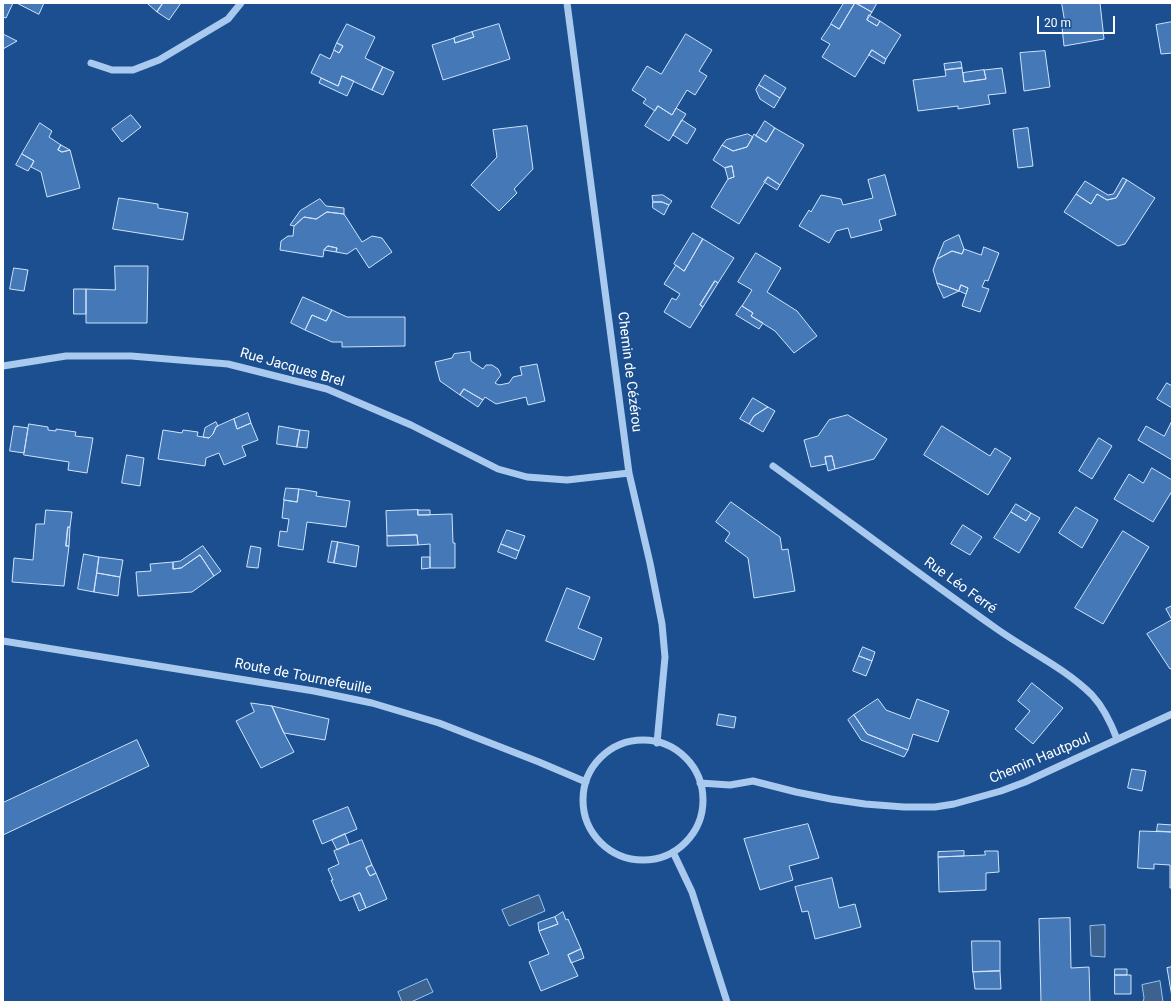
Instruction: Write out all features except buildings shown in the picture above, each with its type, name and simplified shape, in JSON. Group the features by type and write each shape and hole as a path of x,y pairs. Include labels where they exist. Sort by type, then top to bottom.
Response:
{"street":[{"path":"91,63 112,70 133,70 152,62 228,19 241,3"},
{"name":"Chemin de Cézérou","path":"567,3 629,473 650,563 662,624 665,657 657,743"},
{"name":"Rue Jacques Brel","path":"3,366 66,356 131,356 228,364 327,389 411,425 498,469 528,477 567,480 629,473"},
{"name":"Rue Léo Ferré","path":"774,466 998,630 1078,682 1102,707 1110,720 1117,739"},
{"name":"Route de Tournefeuille","path":"3,641 314,690 372,703 452,728 586,782"},
{"name":"Chemin Hautpoul","path":"700,783 730,785 753,781 796,792 865,804 904,807 936,807 961,803 1025,782 1172,714"},
{"path":"636,741 657,743 666,745 683,756 693,767 700,783 703,800 700,819 691,836 673,852 650,860 622,857 603,846 587,824 583,799 586,782 592,769 603,756 615,748 626,743 636,741"},
{"path":"673,852 692,892 727,1002"}],"water":[{"path":"539,895 545,911 509,926 502,910"},
{"path":"1105,925 1105,957 1091,956 1090,926"},
{"path":"427,979 433,992 411,1002 402,1002 398,992"},
{"path":"1160,981 1163,1002 1143,1002 1144,998 1142,985"}]}
